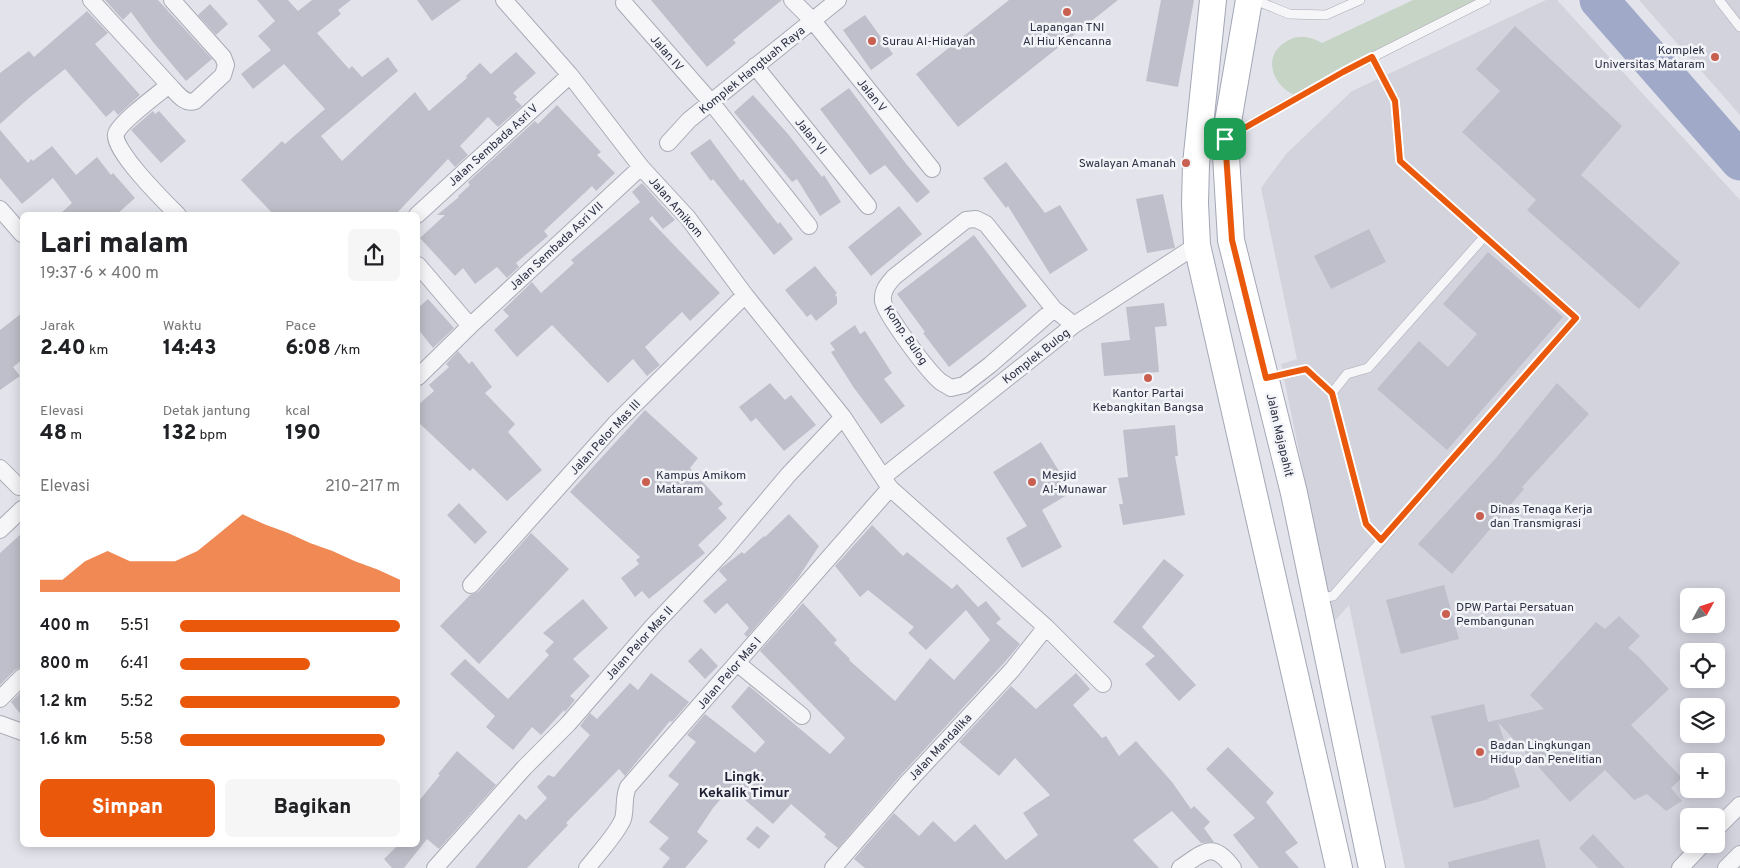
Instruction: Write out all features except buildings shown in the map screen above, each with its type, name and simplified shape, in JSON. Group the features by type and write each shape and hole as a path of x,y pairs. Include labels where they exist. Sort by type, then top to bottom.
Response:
{"main road":[{"path":"1213,0 1196,164 1197,245 1340,868"},
{"name":"Jalan Majapahit","path":"1249,0 1225,139 1232,240 1294,494 1372,868"},
{"path":"1228,381 1266,377"}],"street":[{"path":"91,0 169,85 186,101 191,102 195,101 223,75 226,64 223,57 172,0"},
{"name":"Jalan Amikom","path":"504,0 570,75 641,167 688,218 745,295 844,417 886,482 1046,627 1103,684"},
{"name":"Jalan V","path":"792,0 812,21 932,169"},
{"name":"Komplek Hangtuah Raya","path":"668,143 689,120 710,102 838,0"},
{"name":"Jalan IV","path":"624,3 710,102 809,226"},
{"name":"Jalan VI","path":"755,66 868,206"},
{"name":"Jalan Sembada Asri V","path":"419,212 570,75"},
{"path":"169,85 121,126 116,134 116,142 123,154 175,212"},
{"name":"Jalan Sembada Asri VII","path":"420,375 641,167"},
{"path":"0,209 20,232"},
{"name":"Komp. Bulog","path":"1054,309 964,385 951,388 940,382 927,367 890,316 883,301 886,287 894,277 966,220 976,219 986,224 1054,309 1074,326"},
{"name":"Komplek Bulog","path":"886,482 1074,326 1197,245"},
{"path":"420,267 470,326"},
{"name":"Jalan Pelor Mas III","path":"471,585 615,424 745,295"},
{"name":"Jalan Pelor Mas II","path":"435,868 524,768 568,724 653,626 724,551 789,474 844,417"},
{"path":"0,468 19,487"},
{"name":"Jalan Pelor Mas I","path":"587,868 620,825 624,814 625,794 628,788 738,663 886,482"},
{"path":"0,530 20,511"},
{"name":"Jalan Mandalika","path":"833,868 907,783 1012,670 1046,627"},
{"path":"738,663 802,716"},
{"path":"0,699 20,679"},
{"path":"0,724 20,731"},
{"path":"1725,821 1740,805"},
{"path":"1180,868 1207,852 1218,851 1233,868"},
{"path":"1680,868 1694,853"},
{"path":"1726,868 1740,854"}],"lane":[{"path":"1255,0 1289,14 1326,15 1360,0"},
{"path":"1225,139 1343,72 1486,0"},
{"path":"1719,0 1740,27"},
{"path":"1316,598 1333,596 1576,318 1400,161 1395,101 1372,57"},
{"path":"1332,393 1347,374 1368,368 1484,237"},
{"path":"1266,377 1306,369 1332,393 1366,524 1381,540"}],"shaded area":[{"path":"1546,0 1557,0 1740,200 1740,868 1405,868 1349,605 1334,622 1281,364 1297,359 1261,188 1286,154 1352,91"},
{"name":"Komplek Universitas Mataram","path":"1639,0 1740,0 1740,115"}],"green space":[{"path":"1413,0 1479,0 1331,73 1321,90 1308,96 1295,95 1283,88 1275,77 1272,64 1276,51 1289,40 1297,37 1306,37 1322,43"}],"waterway":[{"path":"1599,0 1740,161"}],"place":[{"name":"Lapangan TNI Al Hiu Kencanna","path":"1067,12"},
{"name":"Surau Al-Hidayah","path":"872,41"},
{"name":"Komplek Universitas Mataram","path":"1715,57"},
{"name":"Swalayan Amanah","path":"1186,163"},
{"name":"Kantor Partai Kebangkitan Bangsa","path":"1148,378"},
{"name":"Kampus Amikom Mataram","path":"646,482"},
{"name":"Mesjid Al-Munawar","path":"1032,482"},
{"name":"Dinas Tenaga Kerja dan Transmigrasi","path":"1480,516"},
{"name":"DPW Partai Persatuan Pembangunan","path":"1446,614"},
{"name":"Badan Lingkungan Hidup dan Penelitian","path":"1480,752"}],"district":[{"name":"Lingk. Kekalik Timur","path":"744,784"}],"route":[{"path":"1372,57 1395,101 1400,161 1576,318 1381,540 1366,524 1332,393 1306,369 1266,378 1232,240 1225,139 1372,57"}]}
